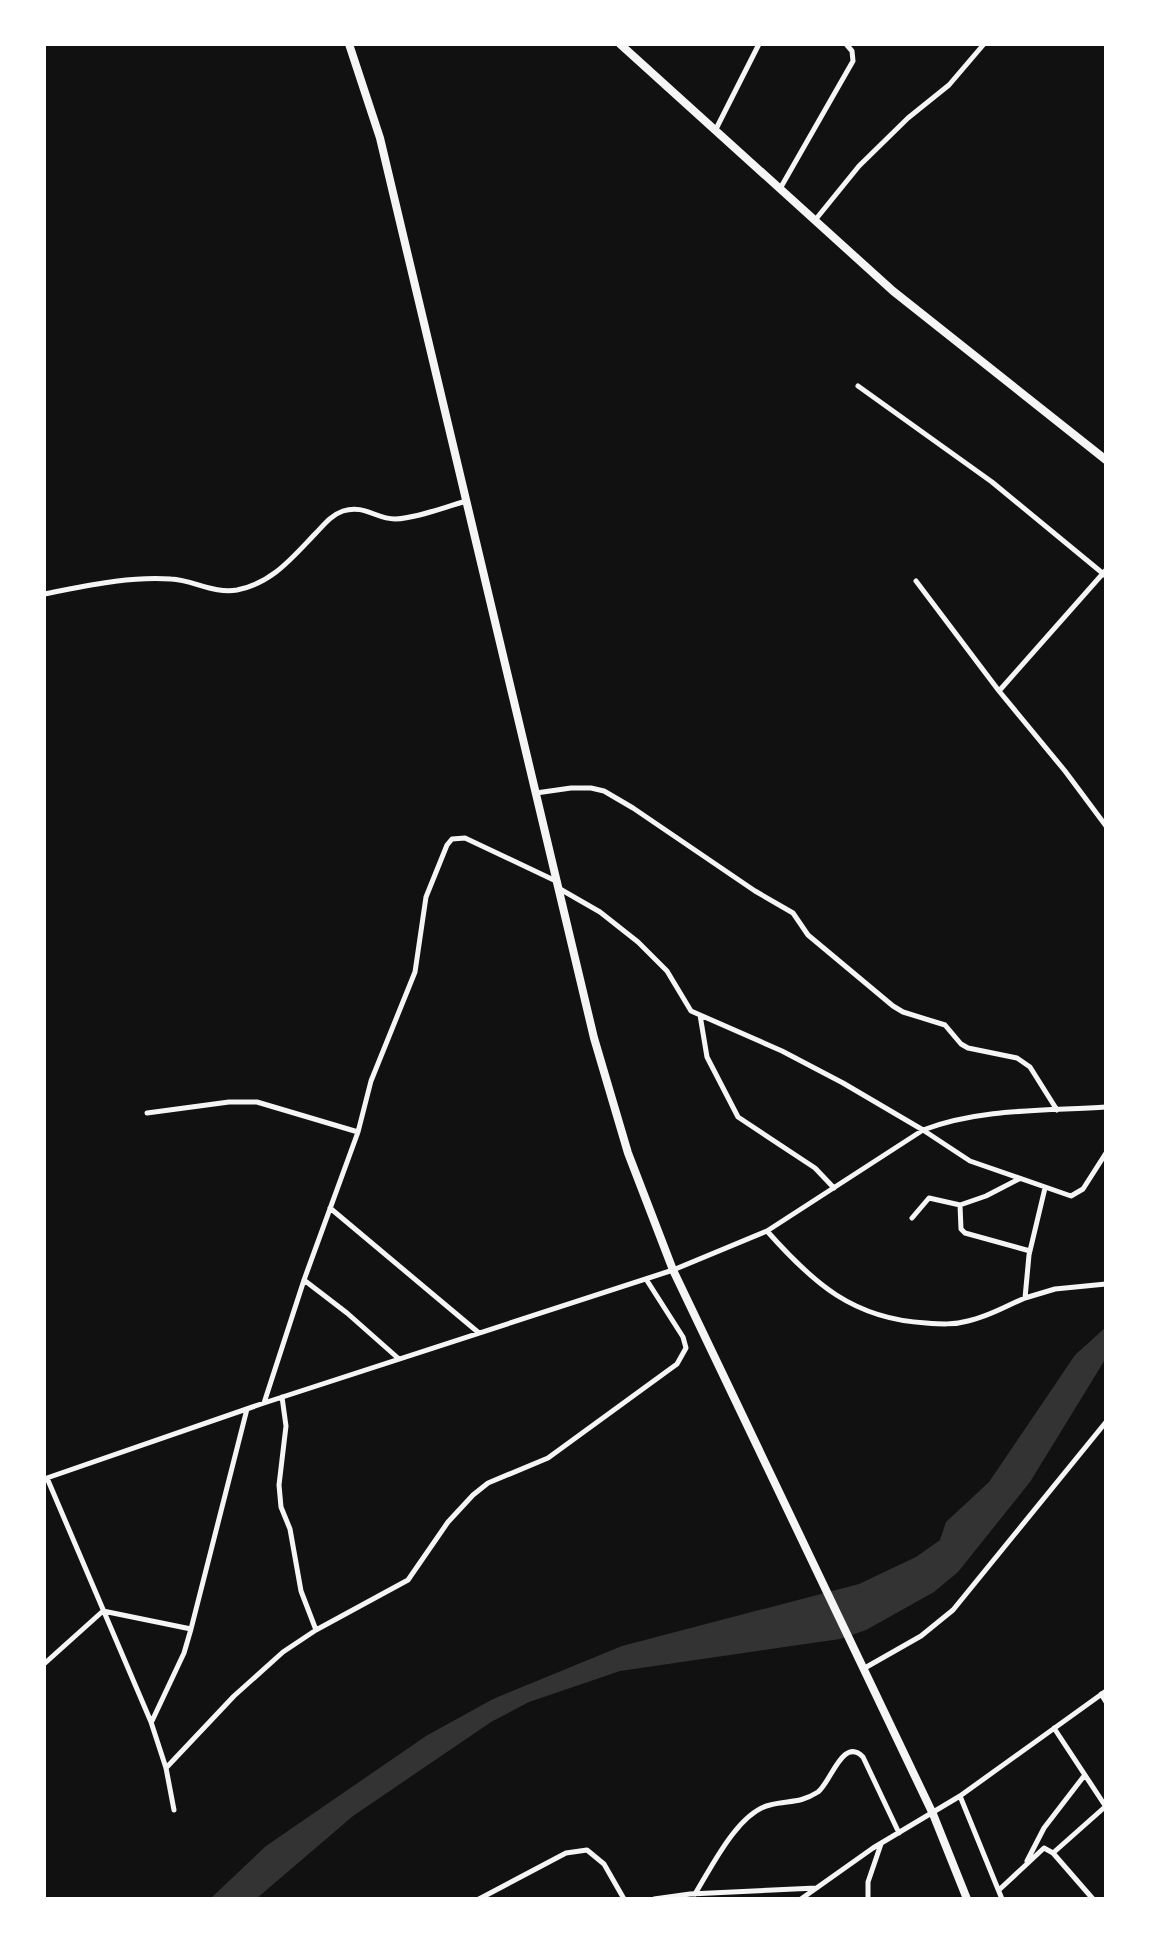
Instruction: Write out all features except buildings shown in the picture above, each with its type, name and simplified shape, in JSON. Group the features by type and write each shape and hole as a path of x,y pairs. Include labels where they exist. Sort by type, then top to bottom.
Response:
{"main road":[{"path":"349,44 380,138 598,1052 628,1153 673,1270 933,1814 967,1899"},
{"path":"620,44 918,312 1106,460"}],"street":[{"path":"716,129 759,44"},
{"path":"781,187 853,61 852,51 846,44"},
{"path":"816,219 859,166 908,118 949,85 984,44"},
{"path":"858,386 992,482 1105,574 999,691"},
{"path":"44,594 138,578 176,579 205,587 234,590 261,583 285,567 327,521 341,511 369,510 397,519 468,501"},
{"path":"916,581 1106,826"},
{"path":"536,793 591,788 604,791 633,808 755,891 793,913 808,935 893,1006 945,1025 968,1048 1017,1058 1030,1067 1057,1110"},
{"path":"264,1403 304,1280 358,1132 371,1081 415,972 426,897 452,839 465,838 560,885 600,912 638,942 667,971 688,1009 815,1068 923,1130 970,1161 1065,1195 1078,1194 1106,1153"},
{"path":"700,1015 707,1057 738,1117 815,1168 834,1188"},
{"path":"147,1113 229,1102 257,1102 358,1132"},
{"path":"174,1810 166,1768 151,1722 45,1479 282,1397 673,1270 767,1231 923,1130 1007,1111 1106,1107"},
{"path":"912,1218 929,1198 960,1205 1019,1179"},
{"path":"1025,1298 1030,1251 1045,1188"},
{"path":"960,1205 961,1229 965,1233 1030,1251"},
{"path":"330,1207 480,1333"},
{"path":"767,1231 802,1270 826,1290 887,1319 950,1324 982,1317 1055,1289 1106,1284"},
{"path":"166,1768 261,1670 316,1630 408,1580 448,1522 488,1483 548,1458 677,1364 686,1348 683,1337 646,1279"},
{"path":"304,1280 399,1359"},
{"path":"282,1397 286,1426 279,1485 281,1507 290,1529 301,1591 316,1630"},
{"path":"151,1722 184,1653 247,1409"},
{"path":"863,1669 921,1636 953,1610 1106,1422"},
{"path":"103,1611 191,1629"},
{"path":"44,1664 103,1611"},
{"path":"801,1899 881,1843 960,1796 1103,1692 1106,1702"},
{"path":"1053,1853 1106,1807 1054,1728"},
{"path":"695,1894 737,1830 755,1813 770,1805 798,1802 819,1791 849,1751 863,1757 899,1833"},
{"path":"1026,1862 1044,1828 1084,1776"},
{"path":"960,1796 1002,1899"},
{"path":"868,1899 868,1882 881,1843"},
{"path":"1000,1889 1044,1848 1053,1853 1093,1899"},
{"path":"479,1899 566,1853 587,1850 604,1864 624,1899"},
{"path":"654,1899 817,1887"}],"shaded area":[{"path":"1106,1327 1106,1358 1030,1482 958,1572 934,1592 866,1630 840,1639 620,1671 529,1702 491,1722 353,1816 256,1899 210,1899 266,1846 426,1736 493,1699 622,1646 859,1584 916,1557 940,1540 946,1522 989,1482 1075,1355"}]}
